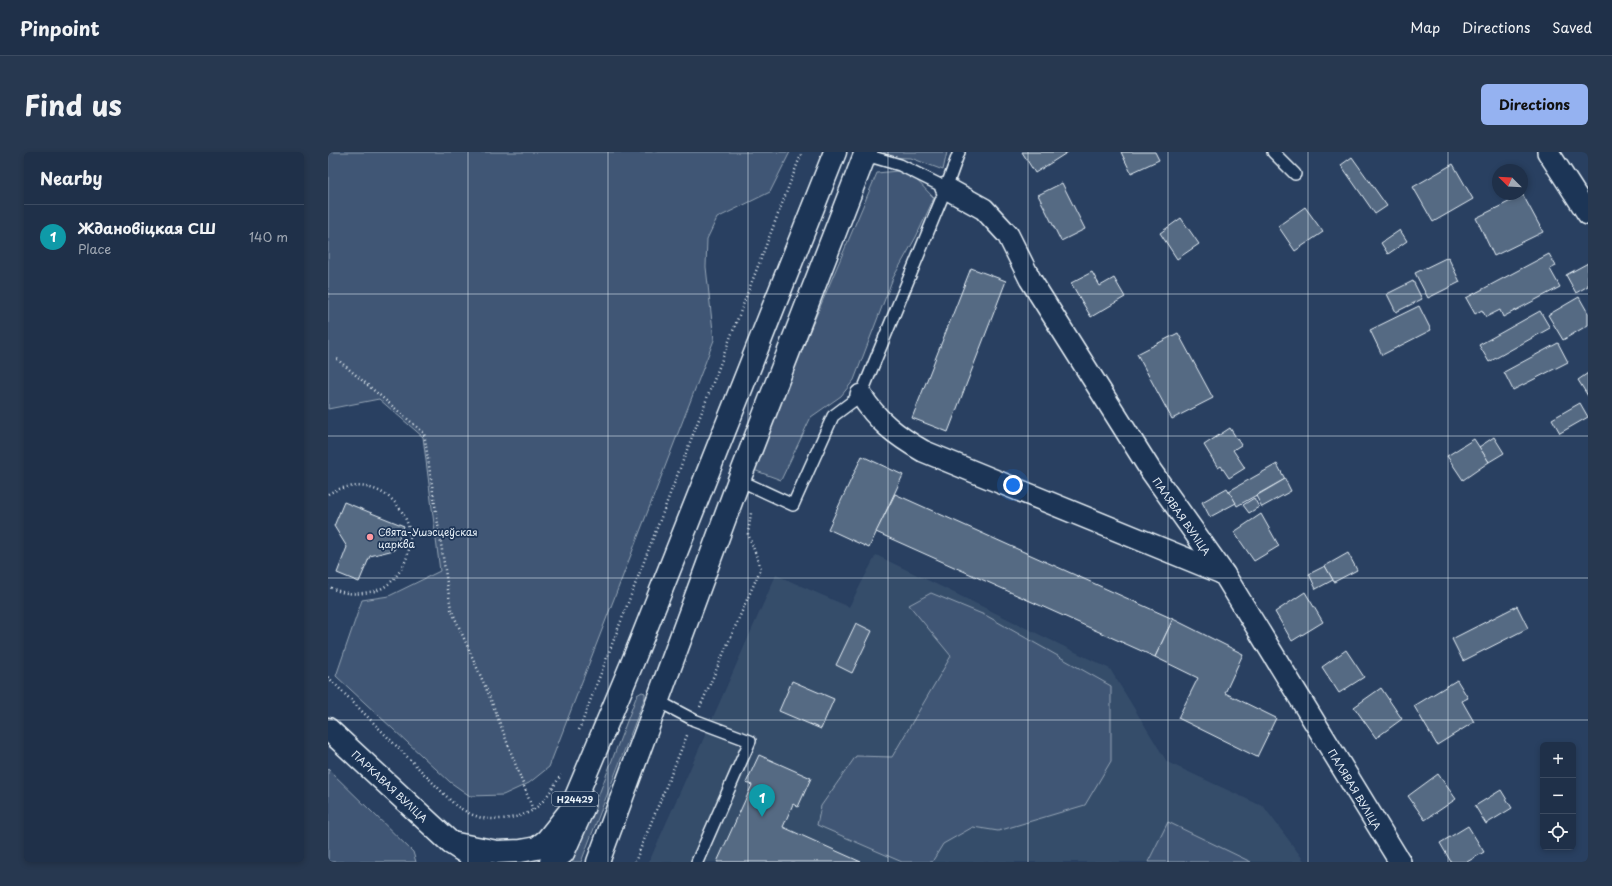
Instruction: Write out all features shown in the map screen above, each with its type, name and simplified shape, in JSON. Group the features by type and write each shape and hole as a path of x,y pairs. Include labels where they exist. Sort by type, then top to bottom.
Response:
{"main road":[{"path":"551,862 564,853 572,836 600,765 633,661 835,152"},
{"path":"598,862 658,701 748,485 866,153"},
{"name":"Н24429","path":"455,853 521,852 537,848 547,840 570,811 633,661"},
{"name":"ПАРКАВАЯ ВУЛІЦА","path":"328,729 455,853 480,862"}],"street":[{"path":"1548,152 1588,214"},
{"name":"ПАЛЯВАЯ ВУЛІЦА","path":"946,188 984,209 1008,235 1030,279 1151,471 1224,574 1400,862"},
{"path":"861,395 872,413 900,438 923,451 1224,574"}],"lane":[{"path":"748,485 793,505 833,416 861,395 946,188 959,152"},
{"path":"1273,152 1295,174"},
{"path":"866,153 900,166 946,188"},
{"path":"658,701 694,720 750,741 697,862"}],"path":[{"path":"578,735 802,152"},
{"path":"337,358 424,433 451,609 489,695 533,810"},
{"path":"635,862 694,720 761,568 748,534 752,502 748,485"},
{"path":"328,494 349,486 363,486 376,489 388,496 397,504 405,516 411,541 409,555 404,567 395,578 385,586 373,592 359,594 346,593 328,586"},
{"path":"328,677 456,806 476,816 493,819 512,818 533,810 547,795 563,772"}],"shaded area":[{"path":"328,152 790,152 770,192 717,218 707,239 706,267 714,340 549,767 529,783 503,795 470,796 450,782 336,676 362,600 389,596 440,571 423,437 379,399 328,409"},
{"path":"884,152 947,152 943,170 911,158 882,157"},
{"path":"907,170 934,198 916,237 893,278 854,380 841,396 811,417 781,480 751,469 877,173"},
{"path":"876,555 1110,669 1167,762 1264,807 1305,862 649,862 776,575 849,607"},
{"path":"931,593 987,616 1111,686 1111,761 1085,805 998,831 973,827 943,844 932,862 902,862 817,825 821,806 856,756 892,757 951,656 909,605"},
{"path":"642,692 645,693 645,697 581,862 572,862 637,695"},
{"path":"328,769 413,852 416,862 328,862"},
{"path":"1168,822 1251,862 1148,862"}],"building":[{"path":"1022,152 1068,152 1035,173"},
{"path":"1121,152 1155,152 1159,160 1131,173"},
{"path":"1352,157 1387,206 1375,214 1341,165"},
{"path":"1453,164 1473,199 1433,222 1413,187"},
{"path":"1062,183 1085,229 1061,241 1038,195"},
{"path":"1513,200 1526,200 1543,232 1494,256 1476,218"},
{"path":"1305,207 1323,232 1295,251 1278,226"},
{"path":"1181,218 1199,244 1177,259 1160,233"},
{"path":"1400,230 1407,241 1388,254 1381,243"},
{"path":"1549,254 1556,266 1550,269 1560,287 1503,317 1500,310 1486,317 1482,310 1475,314 1466,298"},
{"path":"1448,257 1460,282 1428,298 1415,273"},
{"path":"1588,263 1588,286 1576,293 1566,275"},
{"path":"971,268 1006,281 948,432 912,418"},
{"path":"1092,272 1100,286 1114,278 1125,297 1091,317 1071,283"},
{"path":"1413,281 1422,299 1396,312 1387,294"},
{"path":"1579,297 1588,313 1588,325 1563,340 1548,315"},
{"path":"1419,306 1431,330 1382,355 1370,330"},
{"path":"1540,311 1550,328 1489,362 1479,345"},
{"path":"1178,333 1213,398 1172,419 1137,354"},
{"path":"1558,343 1568,362 1513,390 1504,372"},
{"path":"1588,373 1588,396 1578,380"},
{"path":"1580,403 1588,417 1560,433 1552,419"},
{"path":"1230,428 1241,445 1233,450 1245,468 1229,478 1221,466 1218,468 1204,445"},
{"path":"1494,437 1504,453 1489,462 1479,447"},
{"path":"1474,439 1489,462 1463,480 1447,456"},
{"path":"862,456 903,475 869,548 828,529"},
{"path":"1277,464 1285,479 1237,506 1229,491"},
{"path":"1285,479 1291,491 1262,507 1256,496"},
{"path":"1227,488 1236,503 1210,517 1202,502"},
{"path":"895,494 1173,619 1155,657 876,532"},
{"path":"1254,498 1259,507 1249,513 1243,505"},
{"name":"Свята-Ушэсцеўская царква","path":"344,502 404,526 394,550 370,556 359,582 337,573 347,547 334,526"},
{"path":"1261,514 1279,546 1254,561 1234,532"},
{"path":"1348,553 1357,570 1334,582 1325,566"},
{"path":"1325,566 1333,580 1316,589 1309,574"},
{"path":"1305,592 1323,622 1292,641 1275,612"},
{"path":"1517,606 1528,628 1463,661 1452,639"},
{"path":"1173,619 1243,654 1225,693 1276,718 1257,757 1178,718 1198,678 1155,657"},
{"path":"856,623 872,631 852,673 836,665"},
{"path":"1346,650 1364,677 1339,693 1322,667"},
{"path":"1457,680 1468,698 1462,701 1474,722 1437,745 1414,706"},
{"path":"792,681 834,699 821,729 779,711"},
{"path":"1381,688 1402,719 1376,738 1354,707"},
{"path":"759,755 811,778 798,807 793,804 783,827 861,862 717,862 752,785 746,783"},
{"path":"1438,774 1456,799 1425,820 1408,796"},
{"path":"1501,790 1512,808 1486,824 1475,806"},
{"path":"1468,826 1484,852 1467,862 1451,862 1440,843"}],"place":[{"name":"Свята-Ушэсцеўская царква","path":"370,537"},
{"name":"Ждановіцкая СШ","path":"762,817"}]}
